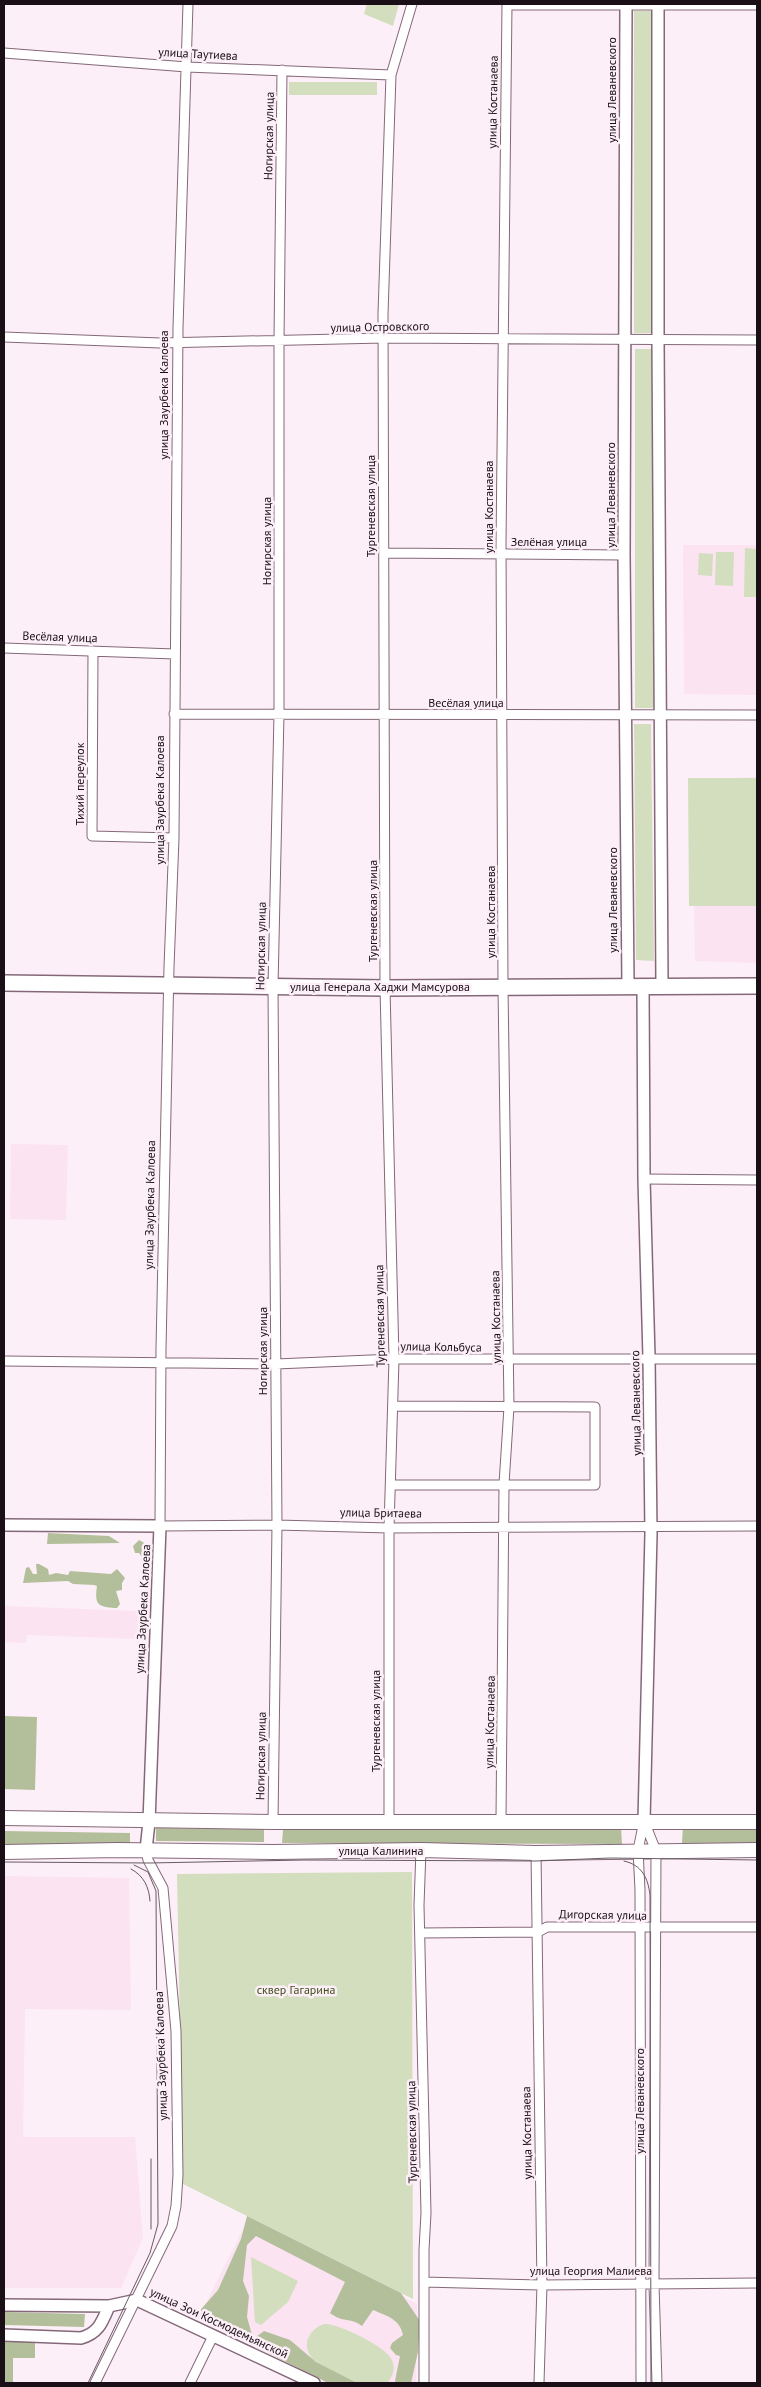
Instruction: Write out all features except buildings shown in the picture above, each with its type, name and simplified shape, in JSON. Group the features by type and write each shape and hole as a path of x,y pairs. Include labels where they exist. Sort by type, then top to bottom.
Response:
{"main road":[{"name":"улица Генерала Хаджи Мамсурова","path":"4,983 168,987 385,988 757,986"},
{"path":"4,1818 149,1822 501,1820 757,1822"},
{"name":"улица Калинина","path":"4,1852 421,1850 536,1853 638,1850 757,1850"}],"street":[{"name":"улица Заурбека Калоева","path":"95,2383 172,2226 176,2206 178,2175 176,2031 163,1888 148,1860 146,1850 149,1822 160,1526 168,987 174,838 178,342 188,67 188,4"},
{"name":"Тургеневская улица","path":"389,1822 389,1528 392,1484 394,1358 385,988 383,338 391,75 412,4"},
{"path":"658,4 662,986"},
{"path":"507,5 757,5"},
{"name":"улица Костанаева","path":"501,1820 504,1484 509,1407 501,555 507,5"},
{"name":"улица Леваневского","path":"626,5 624,555 628,986"},
{"name":"улица Таутиева","path":"4,53 188,67 391,75"},
{"name":"Ногирская улица","path":"273,1822 277,1524 273,987 279,714 279,341 282,70"},
{"name":"улица Островского","path":"4,337 178,342 383,338 757,340"},
{"name":"Зелёная улица","path":"384,553 624,555"},
{"name":"Весёлая улица","path":"4,648 175,654"},
{"name":"Тихий переулок","path":"93,651 92,836 174,838"},
{"name":"Весёлая улица","path":"174,714 757,715"},
{"name":"улица Леваневского","path":"642,2383 641,1928 638,1850 644,1821 651,1525 644,1178 643,986"},
{"path":"644,1178 757,1180"},
{"name":"улица Кольбуса","path":"4,1361 276,1364 394,1358 509,1360 649,1357 757,1359"},
{"path":"392,1484 595,1484 595,1407 393,1406"},
{"name":"улица Бритаева","path":"4,1525 160,1526 277,1524 389,1528 651,1525 757,1526"},
{"name":"улица Леваневского","path":"644,1821 656,1851 654,1928 654,2284 657,2383"},
{"name":"Тургеневская улица","path":"421,1850 420,1933 426,2213 424,2383"},
{"name":"улица Костанаева","path":"536,1853 542,2285 539,2383"},
{"name":"Дигорская улица","path":"420,1933 538,1932 547,1926 641,1928 757,1927"},
{"name":"улица Георгия Малиева","path":"424,2282 542,2285 757,2282"},
{"name":"улица Зои Космодемьянской","path":"4,2305 109,2306 137,2300 314,2383"},
{"path":"4,2335 81,2338 92,2335 99,2329 109,2306"},
{"path":"190,2383 213,2336"}],"shaded area":[{"path":"683,545 757,545 757,695 684,694"},
{"path":"757,777 757,963 695,961 692,780"},
{"path":"11,1144 68,1145 66,1220 10,1219"},
{"path":"4,1606 139,1611 137,1639 27,1635 26,1643 4,1642"},
{"path":"4,1876 129,1878 131,2010 25,2009 23,2137 135,2137 143,2238 121,2288 4,2288"},
{"path":"248,2219 417,2304 416,2383 334,2383 200,2315"}],"green space":[{"path":"367,4 399,4 393,26 364,14"},
{"path":"634,11 652,11 652,333 634,333"},
{"path":"289,82 377,82 377,95 289,95"},
{"path":"635,349 654,349 654,708 635,708"},
{"path":"745,548 757,549 757,597 744,597"},
{"path":"716,552 734,552 733,586 715,585"},
{"path":"699,553 713,554 712,576 698,575"},
{"path":"634,724 651,724 654,961 636,960"},
{"path":"688,778 757,778 757,906 689,906"},
{"path":"48,1533 109,1536 120,1543 47,1544"},
{"path":"139,1540 150,1546 142,1557 139,1553 135,1553 133,1546"},
{"path":"36,1564 48,1569 49,1575 56,1573 68,1575 70,1571 111,1574 117,1569 125,1578 122,1583 122,1590 116,1591 120,1604 117,1608 99,1604 96,1598 97,1586 94,1585 73,1584 68,1581 23,1583 26,1568 29,1567 33,1574 37,1574"},
{"path":"4,1716 37,1717 35,1790 4,1789"},
{"path":"621,1827 622,1844 282,1843 283,1830"},
{"path":"683,1827 757,1827 757,1843 682,1843"},
{"path":"156,1828 264,1829 264,1842 156,1841"},
{"path":"4,1831 130,1833 130,1847 4,1845"},
{"name":"сквер Гагарина","path":"412,1872 413,2299 183,2184 177,1874"},
{"path":"247,2216 401,2293 420,2321 418,2352 411,2383 396,2383 395,2381 400,2356 396,2355 390,2348 392,2343 403,2335 396,2322 388,2316 373,2310 362,2326 330,2313 345,2282 256,2236 247,2245 243,2281 249,2296 247,2317 252,2335 250,2344 195,2316 218,2290 241,2239"},
{"path":"251,2257 298,2281 288,2302 261,2325 255,2322"},
{"path":"4,2312 85,2314 84,2327 4,2325"},
{"path":"324,2324 330,2324 349,2331 370,2341 386,2352 392,2360 394,2367 388,2382 364,2384 352,2382 315,2361 307,2348 308,2338 314,2330"},
{"path":"264,2331 290,2340 316,2362 357,2383 328,2383 256,2347 256,2337"},
{"path":"4,2339 35,2340 35,2358 13,2358 13,2383 4,2383"}],"tram line":[{"path":"4,1862 536,1861 610,1858 757,1860"},
{"path":"624,1861 640,1869 648,1883 650,1895 651,2383"},
{"path":"88,2383 150,2253 158,2224 156,1891 148,1872 134,1865"},
{"path":"131,1869 145,1882 150,1901"},
{"path":"151,2159 151,2229"}]}
